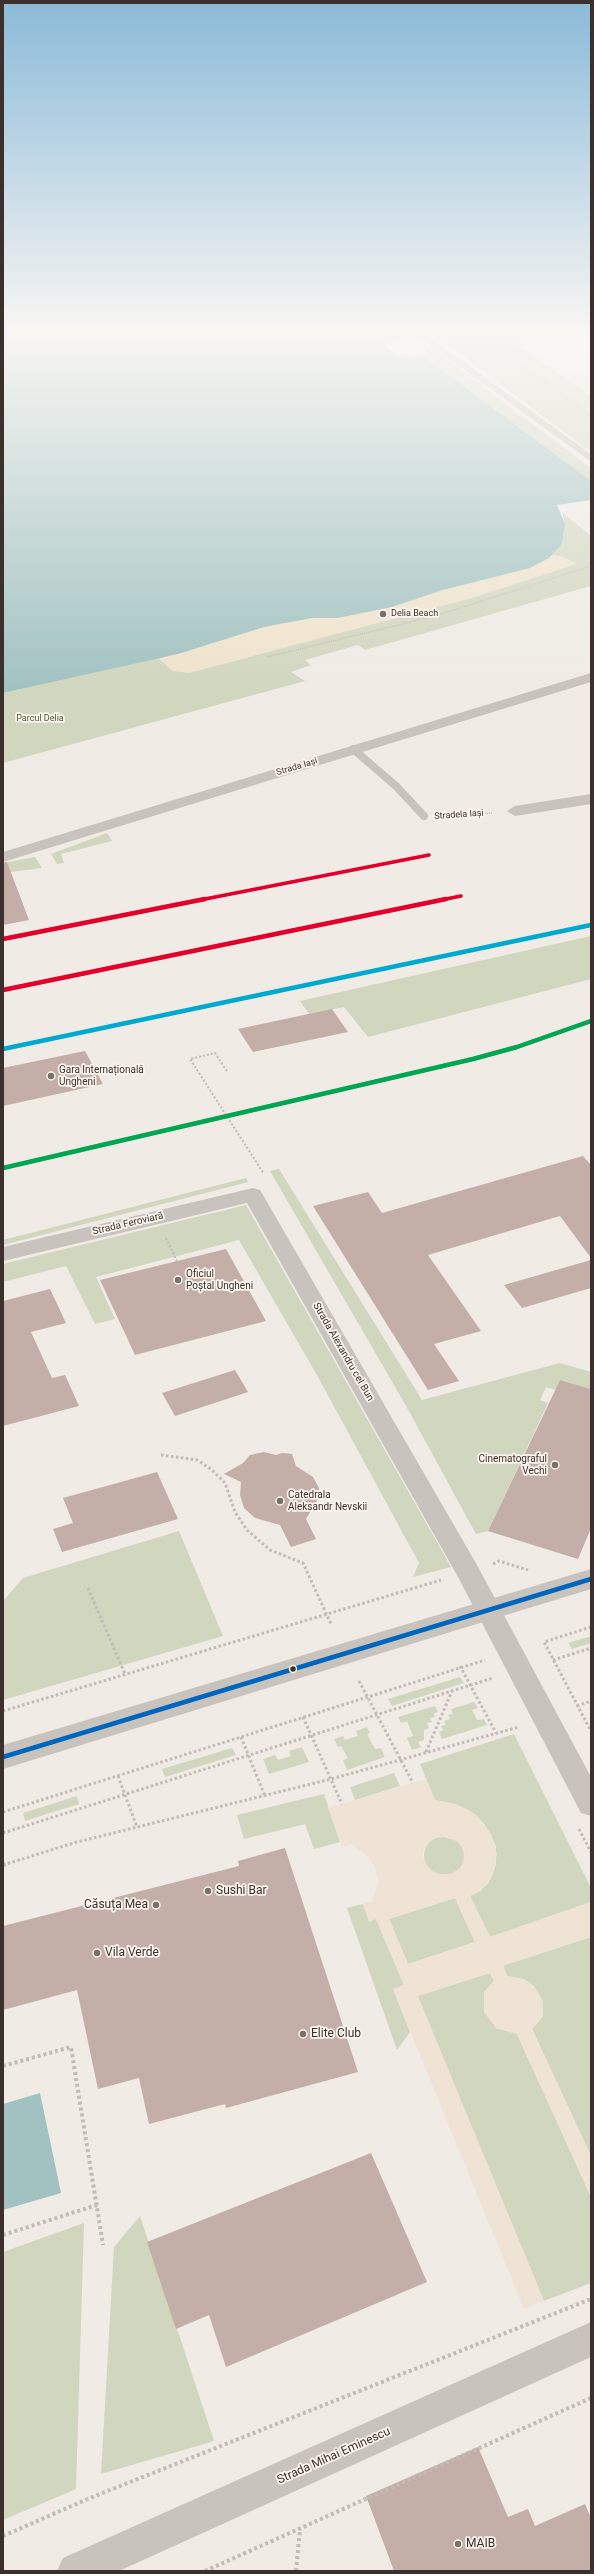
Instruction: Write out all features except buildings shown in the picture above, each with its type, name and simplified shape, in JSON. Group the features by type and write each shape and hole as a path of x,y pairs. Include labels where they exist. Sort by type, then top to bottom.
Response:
{"street":[{"name":"Strada Iași","path":"3,857 591,677"},
{"path":"515,811 591,799"},
{"name":"Strada Feroviară","path":"3,1254 253,1195"},
{"name":"Strada Alexandru cel Bun","path":"253,1195 489,1611 591,1804"},
{"path":"3,1757 591,1579"},
{"name":"Strada Mihai Eminescu","path":"76,2571 591,2339"}],"lane":[{"path":"579,449 591,458"},
{"name":"Stradela Iași","path":"353,749 396,786 424,816"}],"path":[{"path":"267,658 435,616 591,566"},
{"name":"Stradela Iași","path":"424,816 433,818 515,811"},
{"path":"227,1071 215,1053 190,1059 260,1169"},
{"path":"161,1455 197,1460 211,1469 225,1483 234,1512 247,1530 270,1550 303,1563 331,1624"},
{"path":"487,1565 499,1561 532,1572"},
{"path":"3,1711 448,1578"},
{"path":"88,1588 125,1674"},
{"path":"591,1627 544,1642 591,1731"},
{"path":"554,1660 591,1648"},
{"path":"3,1812 367,1697 460,1666 490,1658"},
{"path":"460,1666 496,1733"},
{"path":"3,1833 499,1676"},
{"path":"359,1681 413,1783"},
{"path":"426,1753 452,1691"},
{"path":"577,1706 591,1701"},
{"path":"303,1717 342,1804"},
{"path":"3,1865 77,1842 331,1779 525,1725"},
{"path":"241,1737 265,1796"},
{"path":"118,1776 137,1827"},
{"path":"576,1824 591,1852"},
{"path":"3,2066 71,2047 103,2246"},
{"path":"3,2235 97,2205"},
{"path":"3,2536 98,2495 591,2299"},
{"path":"205,2571 591,2398"},
{"path":"296,2571 300,2529"}],"green space":[{"path":"548,449 566,449 591,468 591,481"},
{"name":"Parcul Delia","path":"562,512 591,536 591,586 365,650 358,645 305,660 311,665 291,672 305,681 3,763 3,693 327,619 392,607 530,568 549,558 562,544 565,524"},
{"path":"107,833 112,841 61,854 64,863 57,864 51,854"},
{"path":"35,857 42,868 3,873 3,863"},
{"path":"591,936 591,979 368,1037 344,1007 309,1014 300,1001"},
{"path":"279,1169 422,1400 560,1363 591,1372 591,1389 560,1380 556,1390 546,1387 540,1400 548,1403 488,1531 476,1534 405,1404 270,1171"},
{"path":"246,1178 248,1182 3,1245 3,1240"},
{"path":"246,1205 451,1567 413,1577 419,1563 318,1377 239,1240 96,1277 115,1319 95,1324 66,1266 3,1282 3,1264"},
{"path":"179,1531 223,1636 3,1700 3,1601 23,1578"},
{"path":"591,1636 591,1643 572,1649 568,1643"},
{"path":"460,1677 464,1683 392,1706 388,1699"},
{"path":"474,1702 478,1708 472,1710 477,1720 484,1719 487,1725 442,1739 439,1732 443,1730 441,1726 446,1725 444,1721 450,1719 448,1715 453,1714 451,1709"},
{"path":"435,1706 438,1712 434,1713 435,1717 430,1718 432,1722 427,1723 429,1728 424,1730 424,1740 418,1742 421,1747 412,1750 407,1738 413,1736 407,1721 401,1723 398,1717"},
{"path":"367,1727 370,1733 367,1734 375,1749 381,1748 385,1757 347,1770 343,1760 348,1758 341,1746 338,1747 334,1739 343,1736 345,1740 358,1736 356,1731"},
{"path":"514,1734 591,1888 591,1902 490,1937 470,1896 487,1885 492,1876 496,1864 496,1846 485,1825 476,1815 455,1804 435,1800 420,1764"},
{"path":"302,1747 309,1762 269,1774 263,1759 275,1755 278,1760 291,1756 289,1751"},
{"path":"232,1748 236,1755 165,1777 162,1769"},
{"path":"394,1773 400,1786 355,1800 350,1787"},
{"path":"324,1794 340,1842 314,1849 305,1824 244,1839 237,1815"},
{"path":"77,1796 79,1804 25,1821 23,1813"},
{"path":"440,1836 448,1836 455,1839 461,1845 464,1856 461,1867 455,1873 448,1876 440,1876 433,1873 427,1867 424,1860 424,1852 427,1845 433,1839"},
{"path":"455,1898 475,1942 408,1964 389,1919"},
{"path":"363,1904 369,1921 376,1919 404,1985 393,1989 410,2032 397,2050 347,1908"},
{"path":"591,1937 591,2156 532,2029 543,2016 534,1986 524,1979 507,1976 503,1965"},
{"path":"490,1973 494,1981 484,1992 496,2028 517,2034 591,2197 591,2283 544,2301 417,1996"},
{"path":"140,2216 214,2441 101,2474 114,2247"},
{"path":"84,2223 76,2489 3,2520 3,2252"}],"sand":[{"name":"Delia Beach","path":"552,555 561,556 577,564 472,598 189,673 173,671 158,658 264,627 312,618 337,618 392,607 443,590 529,568"}],"shaded area":[{"path":"426,1779 435,1800 455,1804 476,1815 491,1834 497,1854 492,1876 481,1891 470,1896 490,1937 591,1902 591,1937 503,1966 507,1976 524,1979 534,1986 543,2001 543,2016 532,2029 591,2156 591,2197 517,2034 496,2028 484,2012 484,1992 494,1981 490,1973 418,1996 544,2301 524,2309 393,1989 404,1985 376,1919 369,1922 363,1904 371,1902 375,1894 378,1882 375,1867 366,1854 351,1844 342,1847 328,1808","holes":["443,1837 457,1841 465,1852 462,1867 451,1874 440,1874 432,1871 423,1860 423,1851 428,1843 435,1838","455,1898 475,1942 408,1964 389,1919"]}],"water":[{"path":"3,449 548,449 591,481 591,500 557,505 565,524 562,544 549,558 530,568 443,590 392,607 337,618 312,618 264,627 178,654 3,693"},
{"path":"40,2093 61,2193 3,2210 3,2104"}],"railway":[{"path":"200,900 429,855"},
{"path":"446,899 461,896"},
{"path":"3,939 205,899"},
{"path":"3,990 446,899"},
{"path":"441,900 446,899"},
{"path":"3,1168 473,1059 517,1047 591,1021"}],"transit line":[{"path":"3,939 429,855"},
{"path":"3,990 461,896"},
{"path":"3,1049 591,925"},
{"path":"3,1168 473,1059 517,1047 591,1021"},
{"path":"3,1757 591,1579"}],"place":[{"name":"Delia Beach","path":"383,614"},
{"name":"Gara Internațională Ungheni","path":"51,1076"},
{"name":"Oficiul Poștal Ungheni","path":"178,1280"},
{"name":"Cinematograful Vechi","path":"555,1465"},
{"name":"Catedrala Aleksandr Nevskii","path":"280,1501"},
{"name":"Sushi Bar","path":"208,1891"},
{"name":"Căsuța Mea","path":"156,1905"},
{"name":"Vila Verde","path":"97,1953"},
{"name":"Elite Club","path":"303,2034"},
{"name":"MAIB","path":"458,2544"}]}
